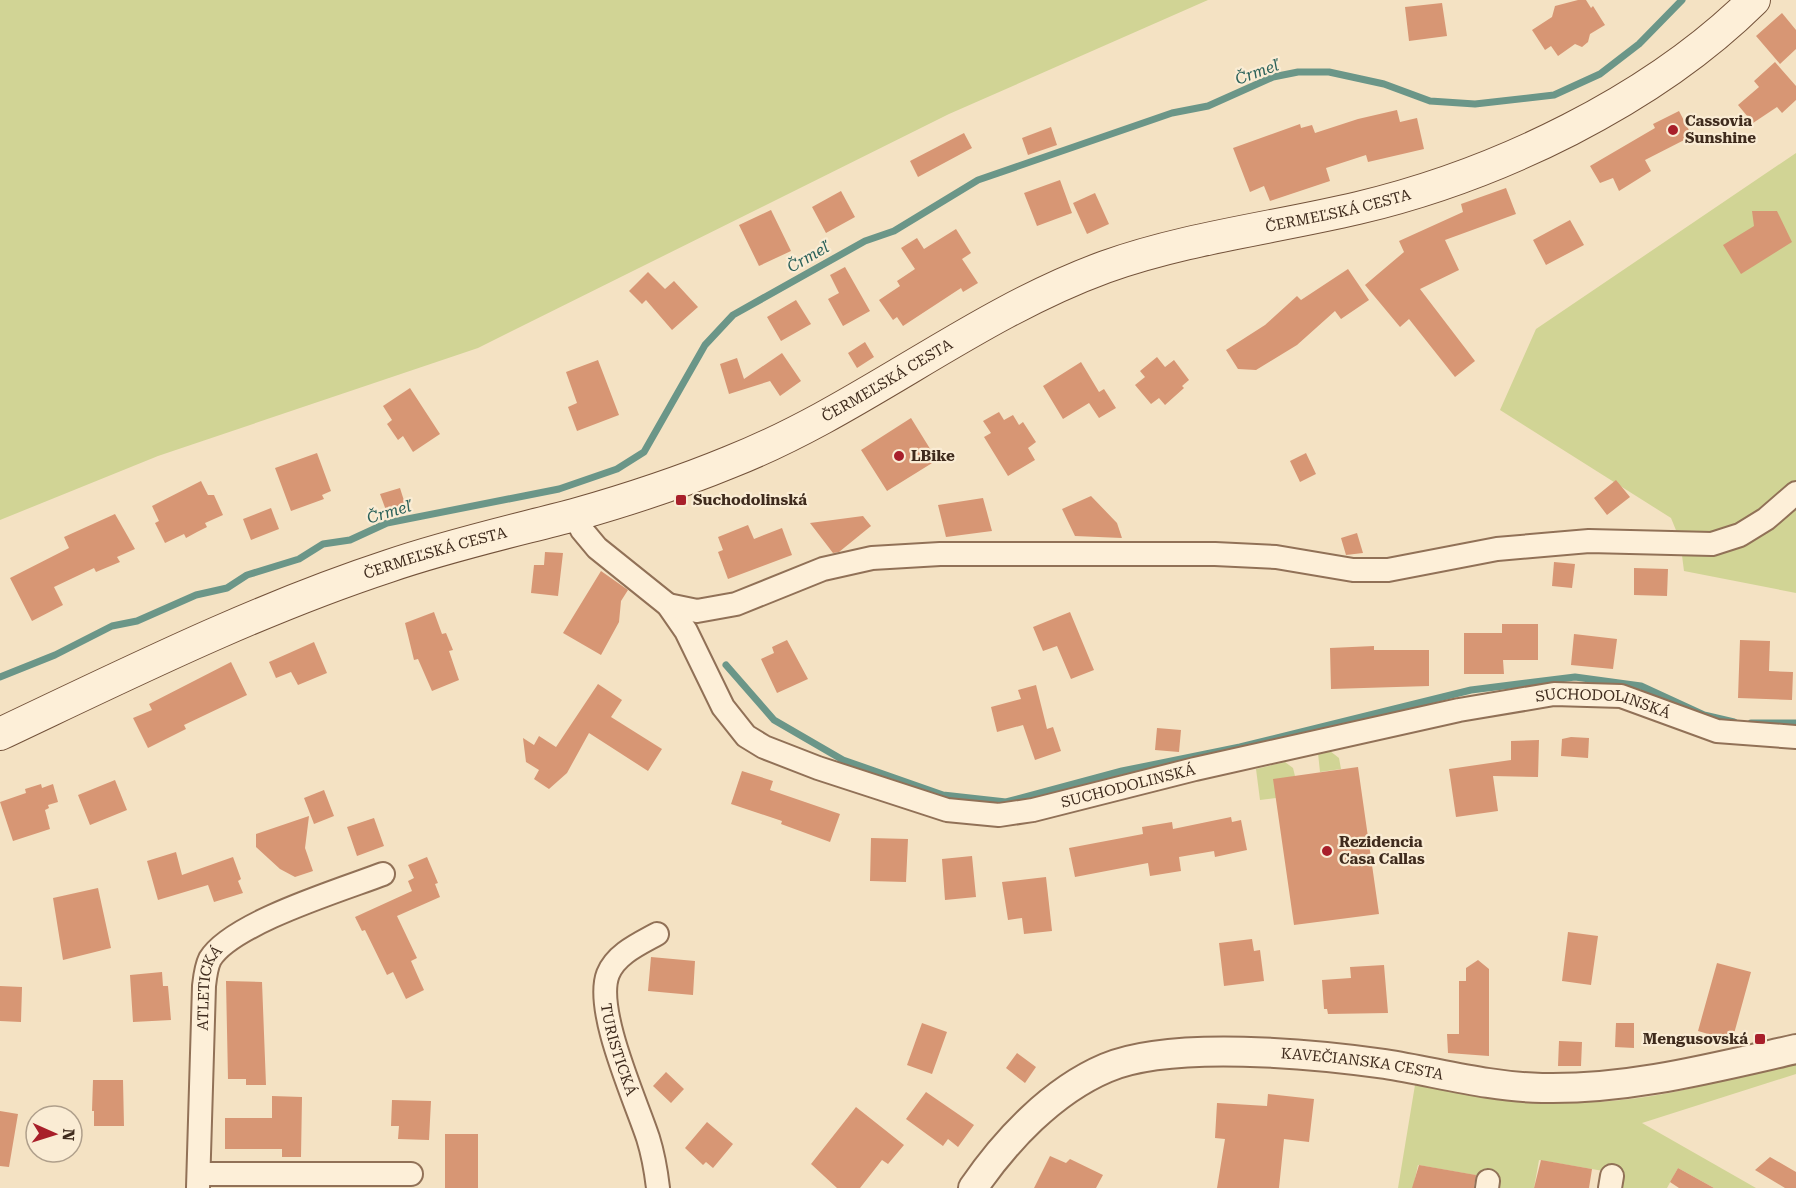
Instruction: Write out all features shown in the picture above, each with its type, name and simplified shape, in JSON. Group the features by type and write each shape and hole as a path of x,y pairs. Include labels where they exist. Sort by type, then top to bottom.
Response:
{"main road":[{"name":"ČERMEĽSKÁ CESTA","path":"0,734 193,645 330,587 389,566 652,492 792,435 831,415 1012,308 1107,266 1203,239 1293,223 1391,200 1498,162 1590,118 1632,94 1716,34 1754,0"}],"street":[{"path":"668,605 697,611 735,604 823,569 872,558 940,554 1276,556 1353,570 1388,570 1497,549 1578,542 1712,544 1740,535 1796,493"},
{"name":"SUCHODOLINSKÁ","path":"574,515 582,530 597,548 668,605 686,631 723,707 736,726 754,743 818,768 921,803 973,814 999,815 1033,810 1194,769 1448,712 1554,694 1621,696 1717,731 1796,737"},
{"name":"ATLETICKÁ","path":"383,874 253,926 224,944 209,961 204,986 199,1181 411,1174"},
{"name":"TURISTICKÁ","path":"657,934 630,949 614,963 608,973 604,996 616,1045 649,1141 658,1188"},
{"name":"KAVEČIANSKA CESTA","path":"973,1188 1011,1141 1061,1094 1107,1067 1159,1055 1258,1053 1318,1057 1538,1088 1587,1088 1634,1083 1796,1049"}],"green space":[{"path":"0,0 1208,0 949,114 478,348 158,456 0,520"},
{"path":"1796,153 1796,593 1684,571 1680,540 1671,518 1500,410 1536,329"},
{"path":"1330,751 1339,758 1341,769 1320,772 1318,753"},
{"path":"1285,762 1293,768 1295,776 1276,798 1260,800 1256,769"},
{"path":"1796,1063 1796,1074 1642,1123 1756,1188 1714,1188 1678,1168 1667,1188 1619,1188 1621,1174 1539,1160 1534,1188 1496,1188 1498,1179 1418,1165 1413,1188 1398,1188 1415,1085 1527,1099 1593,1102 1670,1093"}],"building":[{"path":"1586,0 1591,8 1593,6 1605,25 1590,34 1588,42 1582,47 1575,44 1558,56 1551,46 1545,50 1532,30 1552,17 1555,6"},
{"path":"1442,3 1447,36 1409,41 1405,7"},
{"path":"1782,13 1796,30 1796,49 1780,64 1756,36"},
{"path":"1775,62 1796,86 1796,100 1782,113 1777,107 1753,123 1738,105 1759,87 1754,81"},
{"path":"1397,110 1400,122 1417,118 1424,149 1368,162 1366,155 1326,168 1330,181 1270,201 1264,186 1250,192 1233,148 1300,124 1301,128 1312,125 1315,133 1358,119"},
{"path":"1679,111 1692,136 1645,160 1651,171 1619,191 1613,178 1600,183 1590,166 1655,128 1653,124"},
{"path":"1051,127 1057,145 1028,155 1022,138"},
{"path":"964,133 972,148 918,177 910,161"},
{"path":"1060,180 1072,213 1037,226 1024,193"},
{"path":"1506,188 1516,214 1445,240 1459,270 1420,289 1475,361 1455,377 1409,319 1400,327 1365,285 1404,252 1399,241 1463,212 1461,204"},
{"path":"841,191 855,217 826,233 812,207"},
{"path":"1095,193 1109,224 1087,234 1073,203"},
{"path":"771,210 791,251 759,266 739,225"},
{"path":"1752,211 1777,211 1792,242 1741,274 1723,245 1754,226"},
{"path":"1570,220 1584,245 1546,265 1533,240"},
{"path":"956,229 971,253 962,259 978,283 963,292 961,288 903,326 897,317 893,320 879,300 900,286 897,281 915,269 901,248 917,238 924,249"},
{"path":"845,267 870,311 843,326 828,299 839,293 830,275"},
{"path":"1348,269 1369,300 1341,319 1335,311 1297,345 1256,370 1238,369 1226,350 1265,325 1297,296 1301,300"},
{"path":"648,272 665,289 674,281 698,307 672,330 646,300 642,304 629,291"},
{"path":"796,300 811,324 781,341 767,317"},
{"path":"865,342 874,357 857,368 848,353"},
{"path":"782,353 801,381 780,396 770,381 729,394 720,364 737,358 744,379"},
{"path":"1157,357 1165,367 1174,360 1189,380 1182,386 1184,388 1165,405 1159,398 1151,404 1135,385 1145,377 1140,371"},
{"path":"598,360 619,415 577,431 568,407 577,403 566,372"},
{"path":"1081,362 1099,392 1104,389 1116,408 1099,418 1089,403 1063,419 1043,386"},
{"path":"410,388 440,434 413,452 403,436 398,440 387,424 392,420 383,406"},
{"path":"999,412 1004,420 1013,415 1019,425 1023,422 1036,442 1028,448 1035,460 1008,476 984,437 991,433 983,421"},
{"path":"911,418 937,460 887,491 861,450"},
{"path":"317,453 331,491 322,495 324,499 291,511 275,468"},
{"path":"1306,453 1316,474 1300,482 1290,461"},
{"path":"1616,480 1630,497 1607,515 1594,498"},
{"path":"201,481 208,495 214,495 223,515 205,523 207,527 186,538 184,534 165,543 155,523 159,521 152,506"},
{"path":"400,488 406,507 387,513 380,494"},
{"path":"1091,496 1117,523 1122,538 1075,536 1062,509"},
{"path":"983,498 992,531 946,537 938,505"},
{"path":"271,508 279,529 251,540 243,519"},
{"path":"115,514 135,549 117,557 120,562 96,572 94,568 54,587 63,605 32,621 10,578 69,548 64,537"},
{"path":"863,516 871,526 839,552 833,553 810,523"},
{"path":"748,525 754,539 782,528 792,555 728,579 718,552 723,550 718,537"},
{"path":"1357,533 1363,553 1346,555 1341,538"},
{"path":"545,552 563,553 558,596 531,593 534,565 544,565"},
{"path":"1554,562 1575,564 1572,588 1552,586"},
{"path":"1634,568 1668,569 1667,596 1634,595"},
{"path":"601,571 628,590 621,601 619,622 601,655 563,633"},
{"path":"434,612 442,634 446,633 453,650 449,651 459,680 432,691 418,659 414,660 405,623"},
{"path":"1070,612 1094,670 1071,679 1057,646 1043,651 1033,627"},
{"path":"1502,624 1538,624 1538,660 1503,660 1504,674 1464,674 1464,633 1502,633"},
{"path":"1574,634 1617,639 1613,669 1571,665"},
{"path":"787,640 808,679 777,693 761,659 774,653 772,647"},
{"path":"1740,640 1770,641 1769,671 1793,672 1792,700 1738,698"},
{"path":"314,642 327,673 298,685 291,672 276,678 269,662"},
{"path":"1374,646 1374,650 1429,650 1429,686 1331,689 1330,648"},
{"path":"231,662 247,695 184,725 186,729 148,748 133,718 152,710 149,704"},
{"path":"598,684 622,700 611,717 662,749 648,771 589,733 567,773 549,789 534,779 539,770 526,762 523,738 534,745 539,736 556,747"},
{"path":"1036,685 1047,729 1053,727 1061,751 1035,760 1023,725 997,732 991,707 1021,699 1018,690"},
{"path":"1157,728 1181,730 1179,752 1155,750"},
{"path":"1589,738 1588,758 1561,756 1562,739"},
{"path":"1539,740 1538,777 1493,776 1498,811 1456,817 1449,769 1511,760 1511,741"},
{"name":"Rezidencia Casa Callas","path":"1358,767 1379,914 1294,925 1273,779"},
{"path":"742,771 773,781 770,790 840,814 830,842 781,824 782,821 731,804"},
{"path":"115,780 127,810 90,825 78,795"},
{"path":"41,784 42,788 53,784 58,802 48,805 49,808 45,810 50,829 13,841 0,802 26,793 25,789"},
{"path":"324,790 334,816 314,824 304,798"},
{"path":"309,816 305,848 313,871 295,877 280,869 256,847 256,834"},
{"path":"1231,817 1232,822 1241,820 1247,850 1215,857 1214,851 1179,857 1181,871 1150,876 1148,863 1075,877 1069,848 1143,834 1142,827 1172,822 1173,829"},
{"path":"374,818 384,846 357,856 347,827"},
{"path":"871,838 908,839 906,882 870,881"},
{"path":"176,852 182,875 233,857 241,879 238,881 243,893 214,902 208,885 158,900 147,861"},
{"path":"972,856 976,897 945,900 942,859"},
{"path":"427,857 438,883 435,884 440,897 397,916 417,958 411,961 424,990 406,999 393,972 387,975 365,930 362,931 355,917 412,891 408,881 414,878 408,865"},
{"path":"1046,877 1052,931 1024,934 1022,918 1008,920 1002,882"},
{"path":"98,888 111,948 63,960 53,898"},
{"path":"1568,932 1598,936 1591,985 1562,981"},
{"path":"1252,939 1254,951 1260,950 1264,981 1224,986 1219,943"},
{"path":"651,957 695,961 693,995 648,991"},
{"path":"1478,960 1489,969 1489,1056 1448,1053 1447,1034 1459,1034 1459,981 1466,981 1466,968"},
{"path":"1717,963 1751,972 1732,1041 1698,1031"},
{"path":"1384,965 1388,1013 1328,1014 1327,1009 1324,1009 1322,980 1351,978 1350,967"},
{"path":"162,972 163,986 168,986 171,1020 133,1022 130,975"},
{"path":"226,981 262,982 266,1085 246,1085 246,1079 228,1079"},
{"path":"0,986 22,987 21,1022 0,1021"},
{"path":"922,1023 947,1032 932,1074 907,1065"},
{"path":"1616,1023 1634,1023 1634,1048 1615,1047"},
{"path":"1559,1041 1582,1042 1581,1066 1558,1066"},
{"path":"1017,1053 1036,1067 1025,1083 1006,1068"},
{"path":"666,1072 684,1089 671,1103 653,1086"},
{"path":"93,1080 123,1080 124,1126 94,1126"},
{"path":"926,1092 974,1125 958,1147 948,1139 943,1146 906,1119"},
{"path":"1268,1094 1314,1099 1309,1142 1284,1139 1279,1188 1217,1188 1225,1139 1215,1138 1217,1103 1267,1106"},
{"path":"272,1096 302,1097 301,1157 282,1157 282,1149 225,1149 225,1118 272,1118"},
{"path":"392,1100 431,1101 429,1140 398,1139 399,1126 391,1126"},
{"path":"856,1107 904,1145 888,1164 882,1160 860,1188 837,1188 811,1164"},
{"path":"0,1111 18,1114 9,1167 0,1166"},
{"path":"707,1122 733,1144 713,1168 706,1162 703,1165 685,1148"},
{"path":"445,1134 478,1134 478,1188 445,1188"},
{"path":"1050,1156 1066,1163 1070,1159 1103,1175 1096,1188 1034,1188"},
{"path":"1770,1157 1796,1172 1796,1188 1785,1188 1755,1170"},
{"path":"1541,1160 1592,1169 1589,1188 1534,1188"},
{"path":"1419,1165 1476,1175 1474,1188 1412,1188"},
{"path":"1678,1168 1714,1188 1679,1188 1670,1182"}],"waterway":[{"name":"Črmeľ","path":"0,677 55,655 112,626 137,621 196,595 227,588 247,575 299,559 323,544 350,540 387,523 559,489 617,469 644,452 705,345 733,315 865,241 894,231 978,180 1172,113 1208,106 1273,77 1298,72 1329,72 1384,84 1430,101 1475,104 1554,95 1600,74 1639,44 1682,0"},
{"path":"726,665 774,720 843,760 943,795 1006,802 1122,771 1240,747 1471,690 1575,677 1641,686 1704,715 1734,722"},
{"path":"1751,723 1796,723"}],"place":[{"name":"Cassovia Sunshine","path":"1673,130"},
{"name":"LBike","path":"899,456"},
{"name":"Suchodolinská","path":"681,500"},
{"name":"Rezidencia Casa Callas","path":"1327,851"},
{"name":"Mengusovská","path":"1760,1039"}]}
